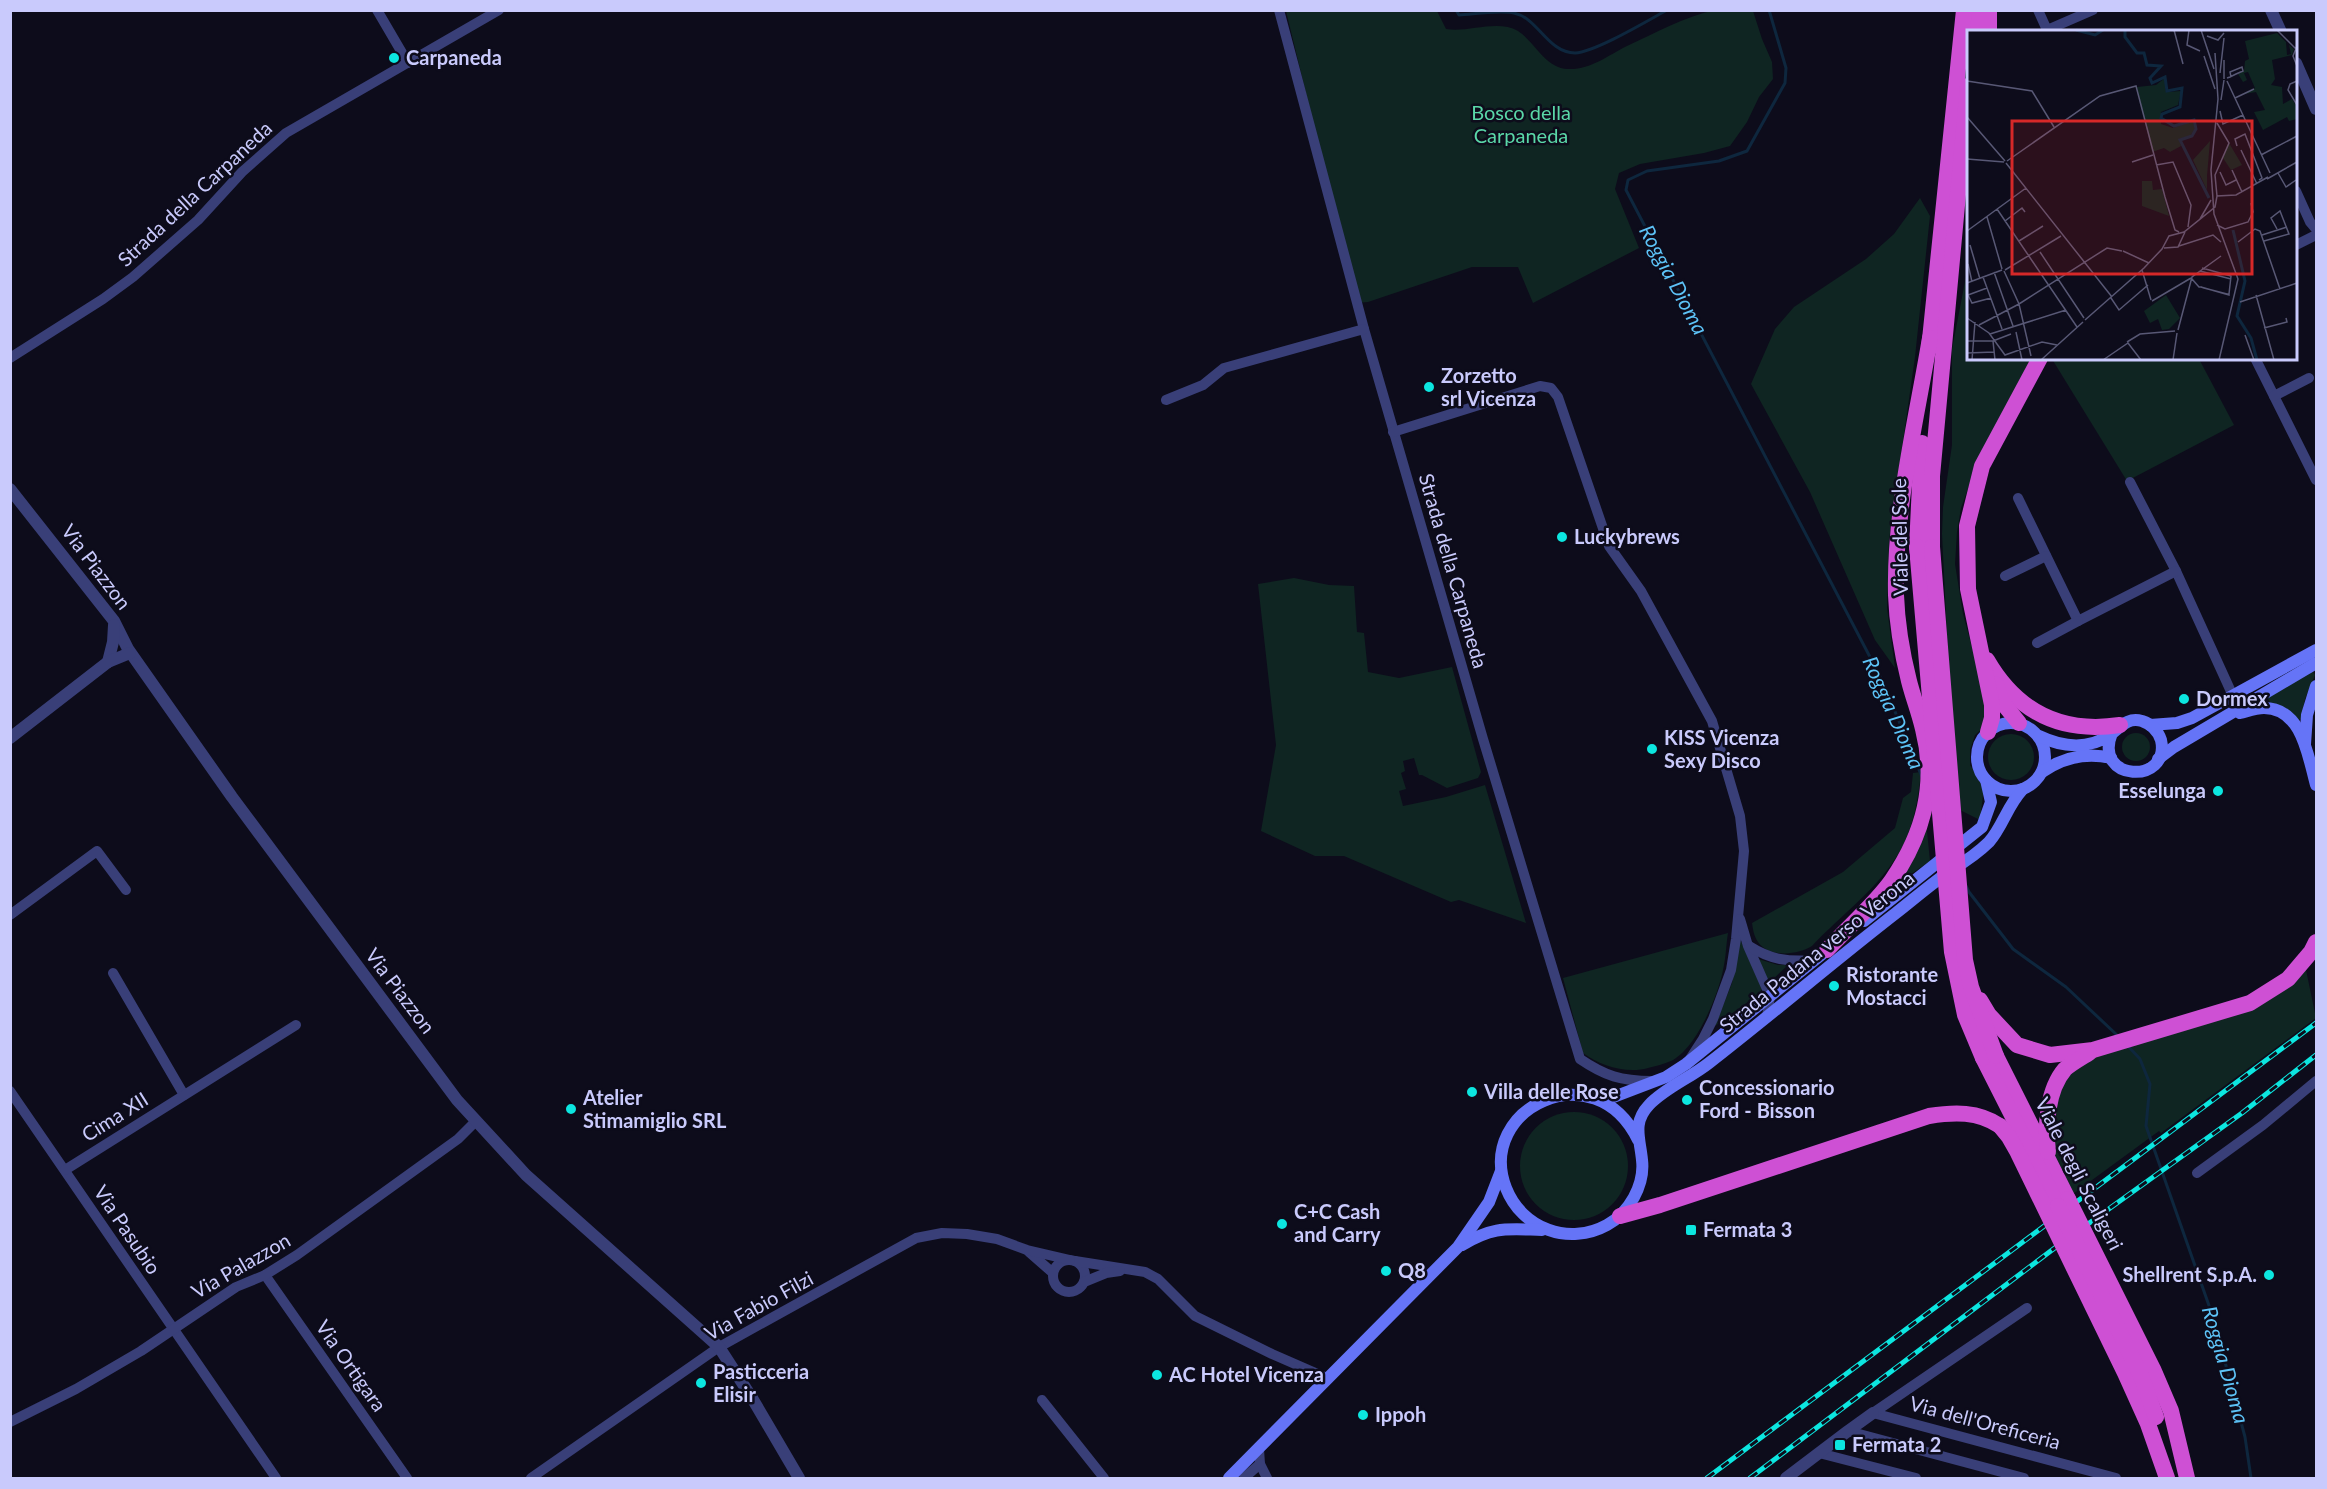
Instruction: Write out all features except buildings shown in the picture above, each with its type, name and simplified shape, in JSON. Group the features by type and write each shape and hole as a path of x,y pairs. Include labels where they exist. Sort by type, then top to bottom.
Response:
{"highway":[{"name":"Viale del Sole","path":"1964,10 1930,338 1919,476 1952,952 1965,1015 1989,1057"},
{"path":"1976,30 1978,10"},
{"path":"1989,10 1989,30"},
{"name":"Viale del Sole","path":"1967,98 1924,547 1965,960 1989,1057"},
{"path":"1951,279 1967,215"},
{"path":"1821,955 1891,881 1913,845 1926,811 1929,764 1924,729 1909,682 1900,640 1896,594 1902,503 1930,338"},
{"path":"2019,723 2002,702 1971,615 1968,589 1967,526 1982,466 2039,360"},
{"path":"1984,654 2004,687 2028,708 2042,716 2056,722 2088,728 2116,729"},
{"path":"1984,654 1992,705 1992,718 1988,732"},
{"path":"1971,987 1989,1016 2017,1045 2050,1055 2093,1050 2250,1003 2288,979 2311,952 2316,942"},
{"path":"2049,1159 2047,1133 2051,1099 2056,1084 2065,1070 2093,1050"},
{"name":"Viale degli Scaligeri","path":"1989,1057 2049,1159 2153,1369 2170,1411 2187,1479"},
{"name":"Viale degli Scaligeri","path":"1989,1057 2141,1376 2158,1422 2172,1479"},
{"path":"1620,1216 1660,1205 1929,1116 1953,1113 1988,1119 2000,1126 2017,1151 2125,1373 2148,1424 2167,1479"}],"main road":[{"path":"2150,725 2176,723 2192,718 2316,650"},
{"path":"2116,729 2109,746 2111,758 2119,768 2136,773 2148,770 2158,759 2316,663"},
{"path":"2305,746 2307,715 2316,686"},
{"path":"2230,714 2262,708 2279,711 2292,720 2305,746 2316,785"},
{"path":"2039,736 2051,742 2076,746 2089,744 2138,720 2150,725 2157,732 2161,740 2158,759"},
{"path":"2042,772 2046,757 2043,743 2034,730 2019,723 2005,723 1988,732 1983,738 1977,752 1978,766 1986,780 2003,790 2023,789 2034,782 2042,772 2075,756 2111,758"},
{"name":"Strada Padana verso Verona","path":"1603,1101 1658,1081 1686,1064 1958,848 1982,827 1986,818 1990,802 1986,780"},
{"name":"Strada Padana verso Verona","path":"1638,1140 1624,1117 1603,1101 1589,1096 1567,1095 1545,1100 1532,1107 1512,1128 1502,1156 1505,1186 1511,1200 1521,1213 1547,1230 1559,1233 1585,1233 1603,1227 1620,1216 1628,1207 1639,1185 1642,1161 1636,1127 1641,1114 1650,1104 1706,1065 1990,841 2012,801 2023,789"},
{"path":"1228,1479 1458,1247 1489,1202 1502,1170"},
{"path":"1458,1247 1475,1237 1497,1229 1547,1230"}],"street":[{"path":"377,10 408,63"},
{"name":"Strada della Carpaneda","path":"10,358 133,277 198,220 242,172 286,133 500,10"},
{"name":"Strada della Carpaneda","path":"1279,10 1393,432 1580,1059 1600,1073 1622,1079 1658,1081"},
{"path":"2038,10 2047,30 2093,10"},
{"path":"2271,10 2280,30"},
{"path":"2297,67 2316,109"},
{"path":"2297,195 2310,222 2316,229"},
{"path":"2297,244 2316,235"},
{"path":"1166,400 1203,385 1224,368 1364,329"},
{"path":"2256,360 2316,480"},
{"path":"2274,396 2308,378"},
{"path":"1393,432 1540,386 1551,388 1558,397 1609,546 1641,591 1712,721 1740,816 1744,851 1731,970 1703,1039 1686,1064"},
{"path":"2130,482 2176,572 2233,696"},
{"name":"Via Piazzon","path":"10,489 114,621 130,653 245,815 404,1029 476,1120 526,1175 719,1347 799,1479"},
{"path":"2018,498 2078,621"},
{"path":"2005,576 2046,556"},
{"path":"2037,643 2176,572"},
{"path":"108,662 113,642 114,621"},
{"path":"10,738 108,662 130,653"},
{"path":"10,915 97,851 126,890"},
{"path":"1737,910 1748,946 1770,996 1767,1017"},
{"path":"1748,946 1773,959 1790,962 1821,955"},
{"path":"114,974 184,1095"},
{"name":"Cima XII","path":"65,1170 296,1024"},
{"path":"2197,1173 2263,1125 2316,1081"},
{"name":"Via Pasubio","path":"10,1091 276,1479"},
{"name":"Via Palazzon","path":"10,1422 76,1389 141,1351 236,1287 265,1275 297,1255 458,1139 476,1120"},
{"name":"Via Fabio Filzi","path":"531,1479 719,1347 916,1238 942,1233 997,1239 1027,1250 1073,1261 1145,1272 1158,1279 1195,1316 1272,1354 1328,1378"},
{"name":"Via Fabio Filzi","path":"1027,1250 1053,1273"},
{"path":"1084,1282 1083,1267 1073,1261 1061,1262 1053,1273 1055,1283 1062,1291 1074,1291 1084,1282 1107,1273 1132,1269"},
{"name":"Via Ortigara","path":"265,1275 407,1479"},
{"path":"1786,1479 1873,1413 2027,1308"},
{"path":"1042,1400 1104,1479"},
{"name":"Via dell'Oreficeria","path":"1873,1413 2116,1479"},
{"path":"1848,1431 2024,1479"},
{"path":"1258,1449 1260,1464 1267,1479"},
{"path":"1819,1453 1916,1479"},
{"path":"1244,1479 1260,1464"}],"green space":[{"name":"Bosco della Carpaneda","path":"1715,10 1753,11 1772,62 1773,79 1759,97 1747,122 1730,146 1640,164 1619,173 1615,189 1639,248 1533,303 1518,267 1472,267 1368,302 1357,303 1286,11 1437,11 1446,29 1492,26 1510,28 1524,36 1553,64 1560,68 1576,69 1591,65 1670,26"},
{"path":"1920,198 1930,216 1915,357 1889,540 1887,608 1895,668 1875,640 1810,492 1751,384 1775,329 1794,307 1866,259 1894,234"},
{"path":"1967,271 1967,360 2031,360 1978,461 1961,508 1957,532 1955,564 1963,614 1988,706 1982,729 1975,735 1970,750 1970,765 1984,787 1980,820 1958,809 1951,719 1942,534 1943,507 1952,445 1952,349"},
{"path":"2053,360 2200,360 2234,425 2127,481"},
{"path":"1294,578 1329,585 1354,586 1357,632 1364,633 1368,672 1399,678 1452,667 1481,772 1478,778 1447,788 1419,775 1414,758 1403,761 1405,771 1401,773 1406,789 1399,791 1403,806 1446,797 1485,785 1526,923 1459,900 1451,902 1344,856 1315,856 1261,831 1276,745 1258,584"},
{"path":"2313,672 2315,675 2305,699 2301,719 2298,720 2286,708 2271,704 2269,696"},
{"path":"2136,733 2146,737 2150,747 2146,757 2136,761 2126,757 2122,747 2126,737"},
{"path":"2011,734 2027,741 2034,757 2027,773 2011,780 1995,773 1988,757 1995,741"},
{"path":"1921,772 1917,803 1909,832 1900,851 1881,877 1812,946 1792,953 1776,953 1763,947 1758,942 1752,923 1843,872 1895,828 1903,798 1911,792 1913,773"},
{"path":"1926,821 1930,861 1898,883"},
{"path":"1728,933 1724,965 1711,1007 1697,1034 1680,1055 1663,1064 1631,1070 1614,1068 1597,1062 1583,1053 1563,978"},
{"path":"1740,939 1762,989 1760,993 1715,1026 1732,983"},
{"path":"1758,959 1778,965 1788,965 1769,983"},
{"path":"2305,965 2316,1018 2161,1133 2159,1131 2073,1194 2054,1155 2055,1091 2083,1059 2227,1015"},
{"path":"1574,1112 1595,1116 1612,1128 1624,1145 1628,1166 1624,1187 1612,1204 1595,1216 1574,1220 1553,1216 1536,1204 1524,1187 1520,1166 1524,1145 1536,1128 1553,1116"}],"waterway":[{"name":"Roggia Dioma","path":"1456,10 1459,15 1514,13 1530,21 1557,47 1575,53 1608,42 1667,10"},
{"name":"Roggia Dioma","path":"1769,10 1786,68 1785,83 1747,151 1719,161 1647,171 1628,180 1626,190 1882,680 1922,777"},
{"name":"Roggia Dioma","path":"1966,886 2013,949 2066,987 2118,1036"},
{"name":"Roggia Dioma","path":"2127,1045 2140,1059 2150,1084 2146,1126 2213,1317 2245,1437 2251,1478"}],"railway":[{"path":"1707,1478 2316,1023"},
{"path":"1750,1478 2056,1247 2242,1113 2316,1055"}],"place":[{"name":"Carpaneda","path":"394,58"},
{"name":"Zorzetto srl Vicenza","path":"1429,387"},
{"name":"Luckybrews","path":"1562,537"},
{"name":"Dormex","path":"2184,699"},
{"name":"KISS Vicenza Sexy Disco","path":"1652,749"},
{"name":"Esselunga","path":"2218,791"},
{"name":"Ristorante Mostacci","path":"1834,986"},
{"name":"Villa delle Rose","path":"1472,1092"},
{"name":"Concessionario Ford - Bisson","path":"1687,1100"},
{"name":"Atelier Stimamiglio SRL","path":"571,1109"},
{"name":"C+C Cash and Carry","path":"1282,1224"},
{"name":"Fermata 3","path":"1691,1230"},
{"name":"Q8","path":"1386,1271"},
{"name":"Shellrent S.p.A.","path":"2269,1275"},
{"name":"AC Hotel Vicenza","path":"1157,1375"},
{"name":"Pasticceria Elisir","path":"701,1383"},
{"name":"Ippoh","path":"1363,1415"},
{"name":"Fermata 2","path":"1840,1445"}]}
